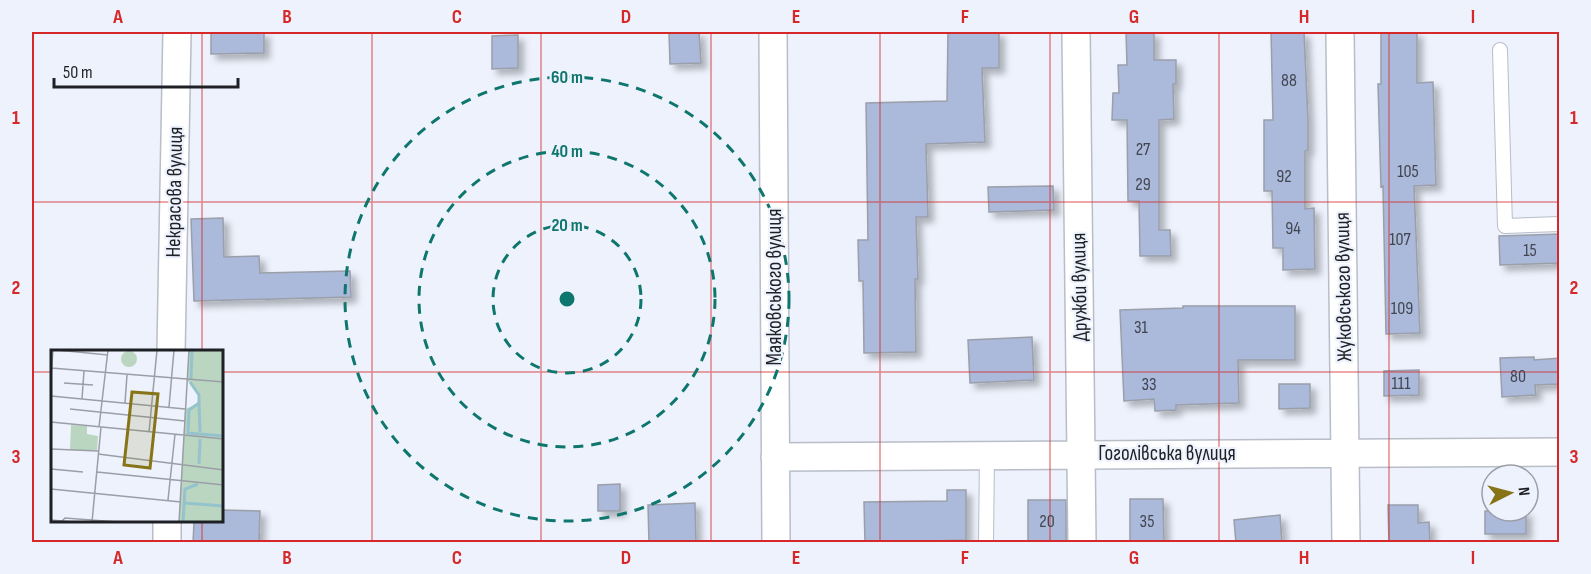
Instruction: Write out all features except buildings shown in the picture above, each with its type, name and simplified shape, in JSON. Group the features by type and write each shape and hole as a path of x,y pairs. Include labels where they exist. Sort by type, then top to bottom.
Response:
{"street":[{"name":"Некрасова вулиця","path":"171,350 177,32"},
{"name":"Маяковського вулиця","path":"773,32 776,543"},
{"name":"Дружби вулиця","path":"1076,32 1082,543"},
{"name":"Жуковського вулиця","path":"1340,32 1346,543"},
{"name":"Гоголівська вулиця","path":"775,457 1560,452"},
{"path":"167,543 168,523"}],"lane":[{"path":"1500,50 1505,226 1560,224"},
{"path":"986,543 987,455"}]}
